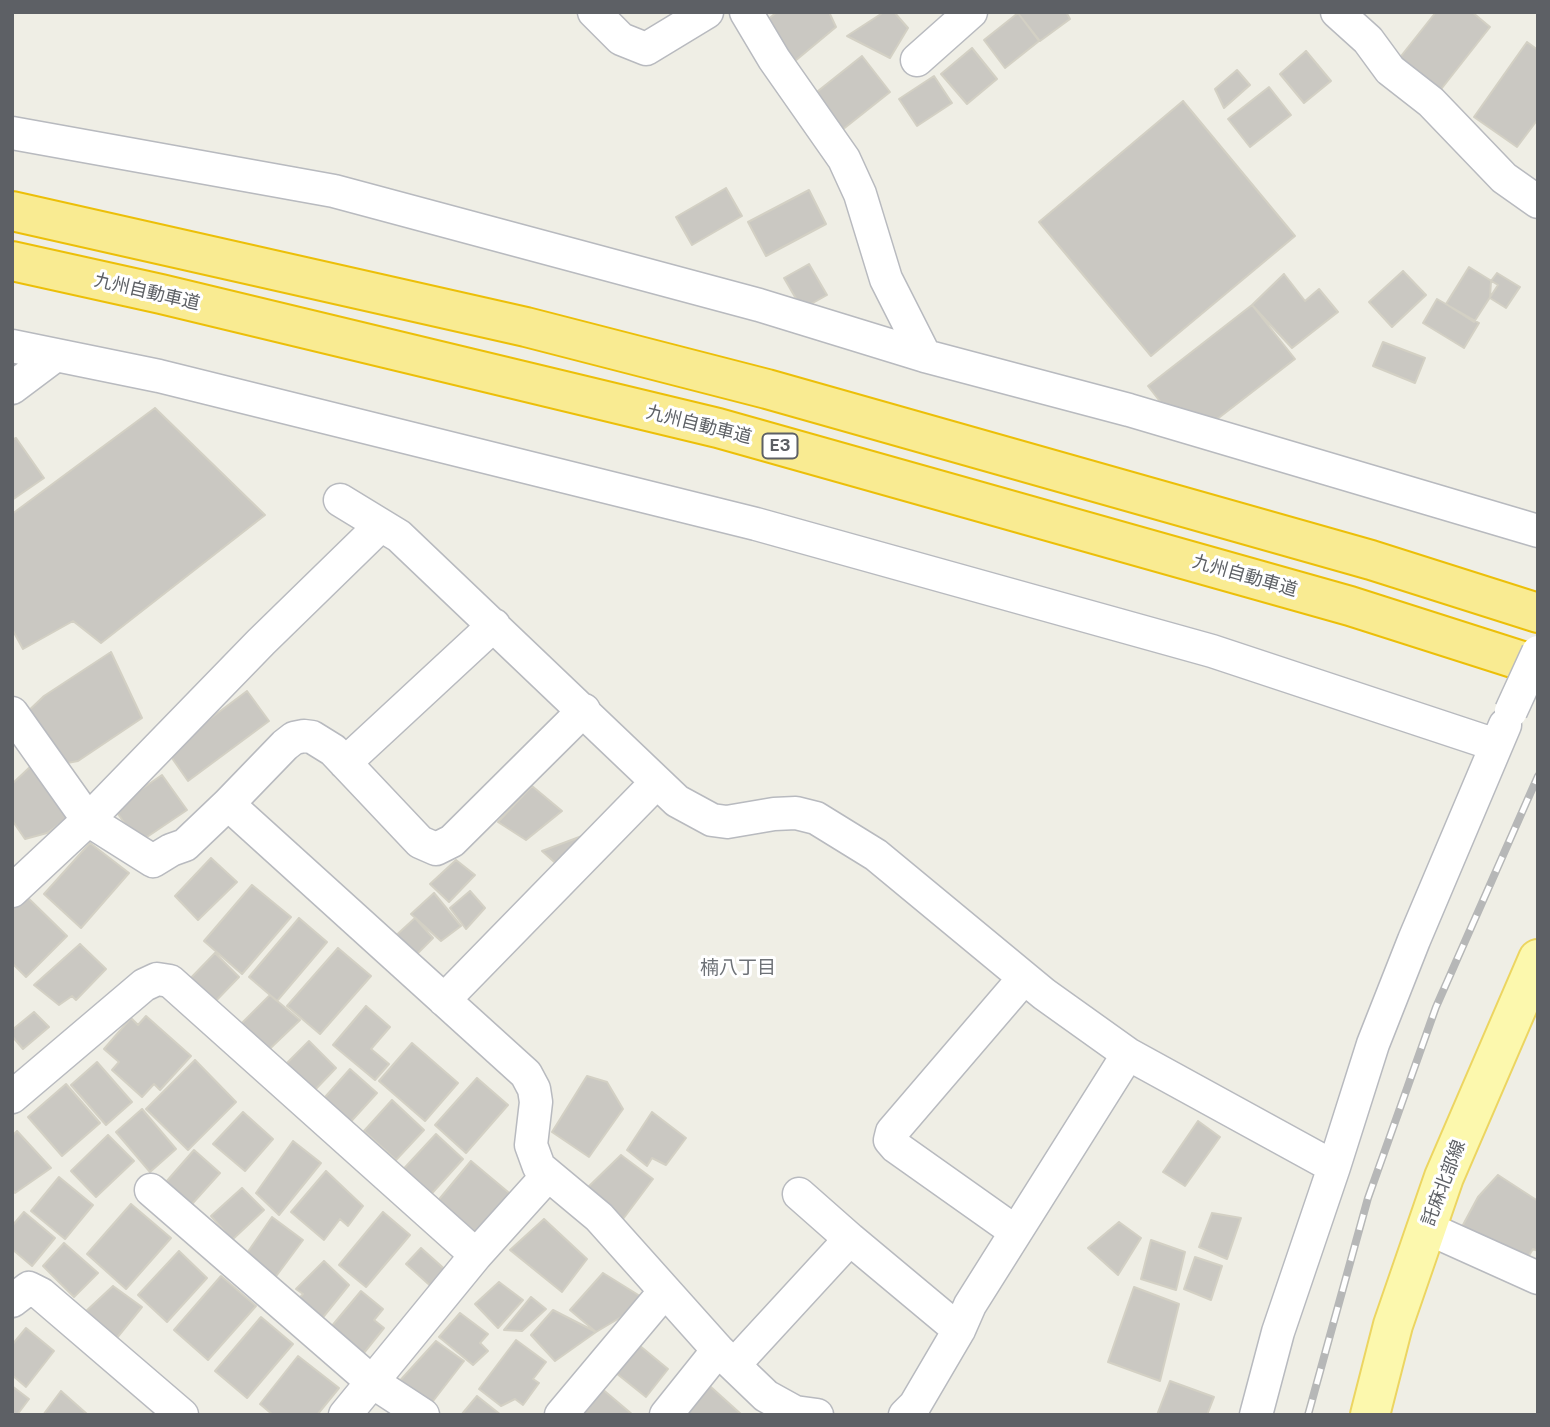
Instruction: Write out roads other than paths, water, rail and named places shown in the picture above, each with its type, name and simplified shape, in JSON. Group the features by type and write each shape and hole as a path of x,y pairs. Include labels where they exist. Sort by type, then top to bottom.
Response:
{"highway":[{"path":"12,211 526,327 767,389 1371,560 1538,613"},
{"name":"九州自動車道","path":"12,261 162,294 718,428 1350,606 1538,666"}],"main road":[{"name":"託麻北部線","path":"1370,1415 1392,1325 1444,1177 1538,959"}],"street":[{"path":"594,12 621,39 646,49 707,12"},
{"path":"746,12 774,59 844,159 860,194 886,279 925,356"},
{"path":"917,60 971,12"},
{"path":"1337,12 1368,40 1390,70 1431,102 1504,178 1538,202"},
{"path":"12,133 334,191 759,305 925,356 1129,410 1538,531"},
{"path":"12,346 159,376 757,524 1212,651 1496,745"},
{"path":"12,388 56,355"},
{"path":"340,500 399,536 677,801 712,820 727,822 774,814 816,818 876,855 1024,978 1128,1054 1334,1167"},
{"path":"12,891 88,820 261,642 380,526"},
{"path":"345,763 494,625"},
{"path":"1256,1415 1278,1332 1373,1044 1496,745 1538,652"},
{"path":"12,713 88,820 153,861 185,845 294,738 304,736 322,741 420,842 436,849 452,841 584,710"},
{"path":"444,1000 656,783"},
{"path":"228,804 526,1074 534,1089 536,1102 531,1144 539,1167 598,1217 726,1357 766,1396 795,1412 817,1415"},
{"path":"1016,1231 896,1147 890,1140 892,1132 1024,978"},
{"path":"12,1097 144,985 157,979 170,981 476,1255"},
{"path":"905,1415 915,1405 970,1305 1128,1054"},
{"path":"345,1415 476,1255 548,1175"},
{"path":"151,1190 371,1381 423,1415"},
{"path":"799,1194 958,1330"},
{"path":"1427,1228 1538,1278"},
{"path":"666,1415 850,1239"},
{"path":"12,1301 29,1287 41,1294 183,1415"},
{"path":"561,1415 666,1292"}],"railway":[{"path":"1308,1415 1368,1198 1436,1007 1538,776"}],"district":[{"name":"楠八丁目","path":"738,968"}]}
